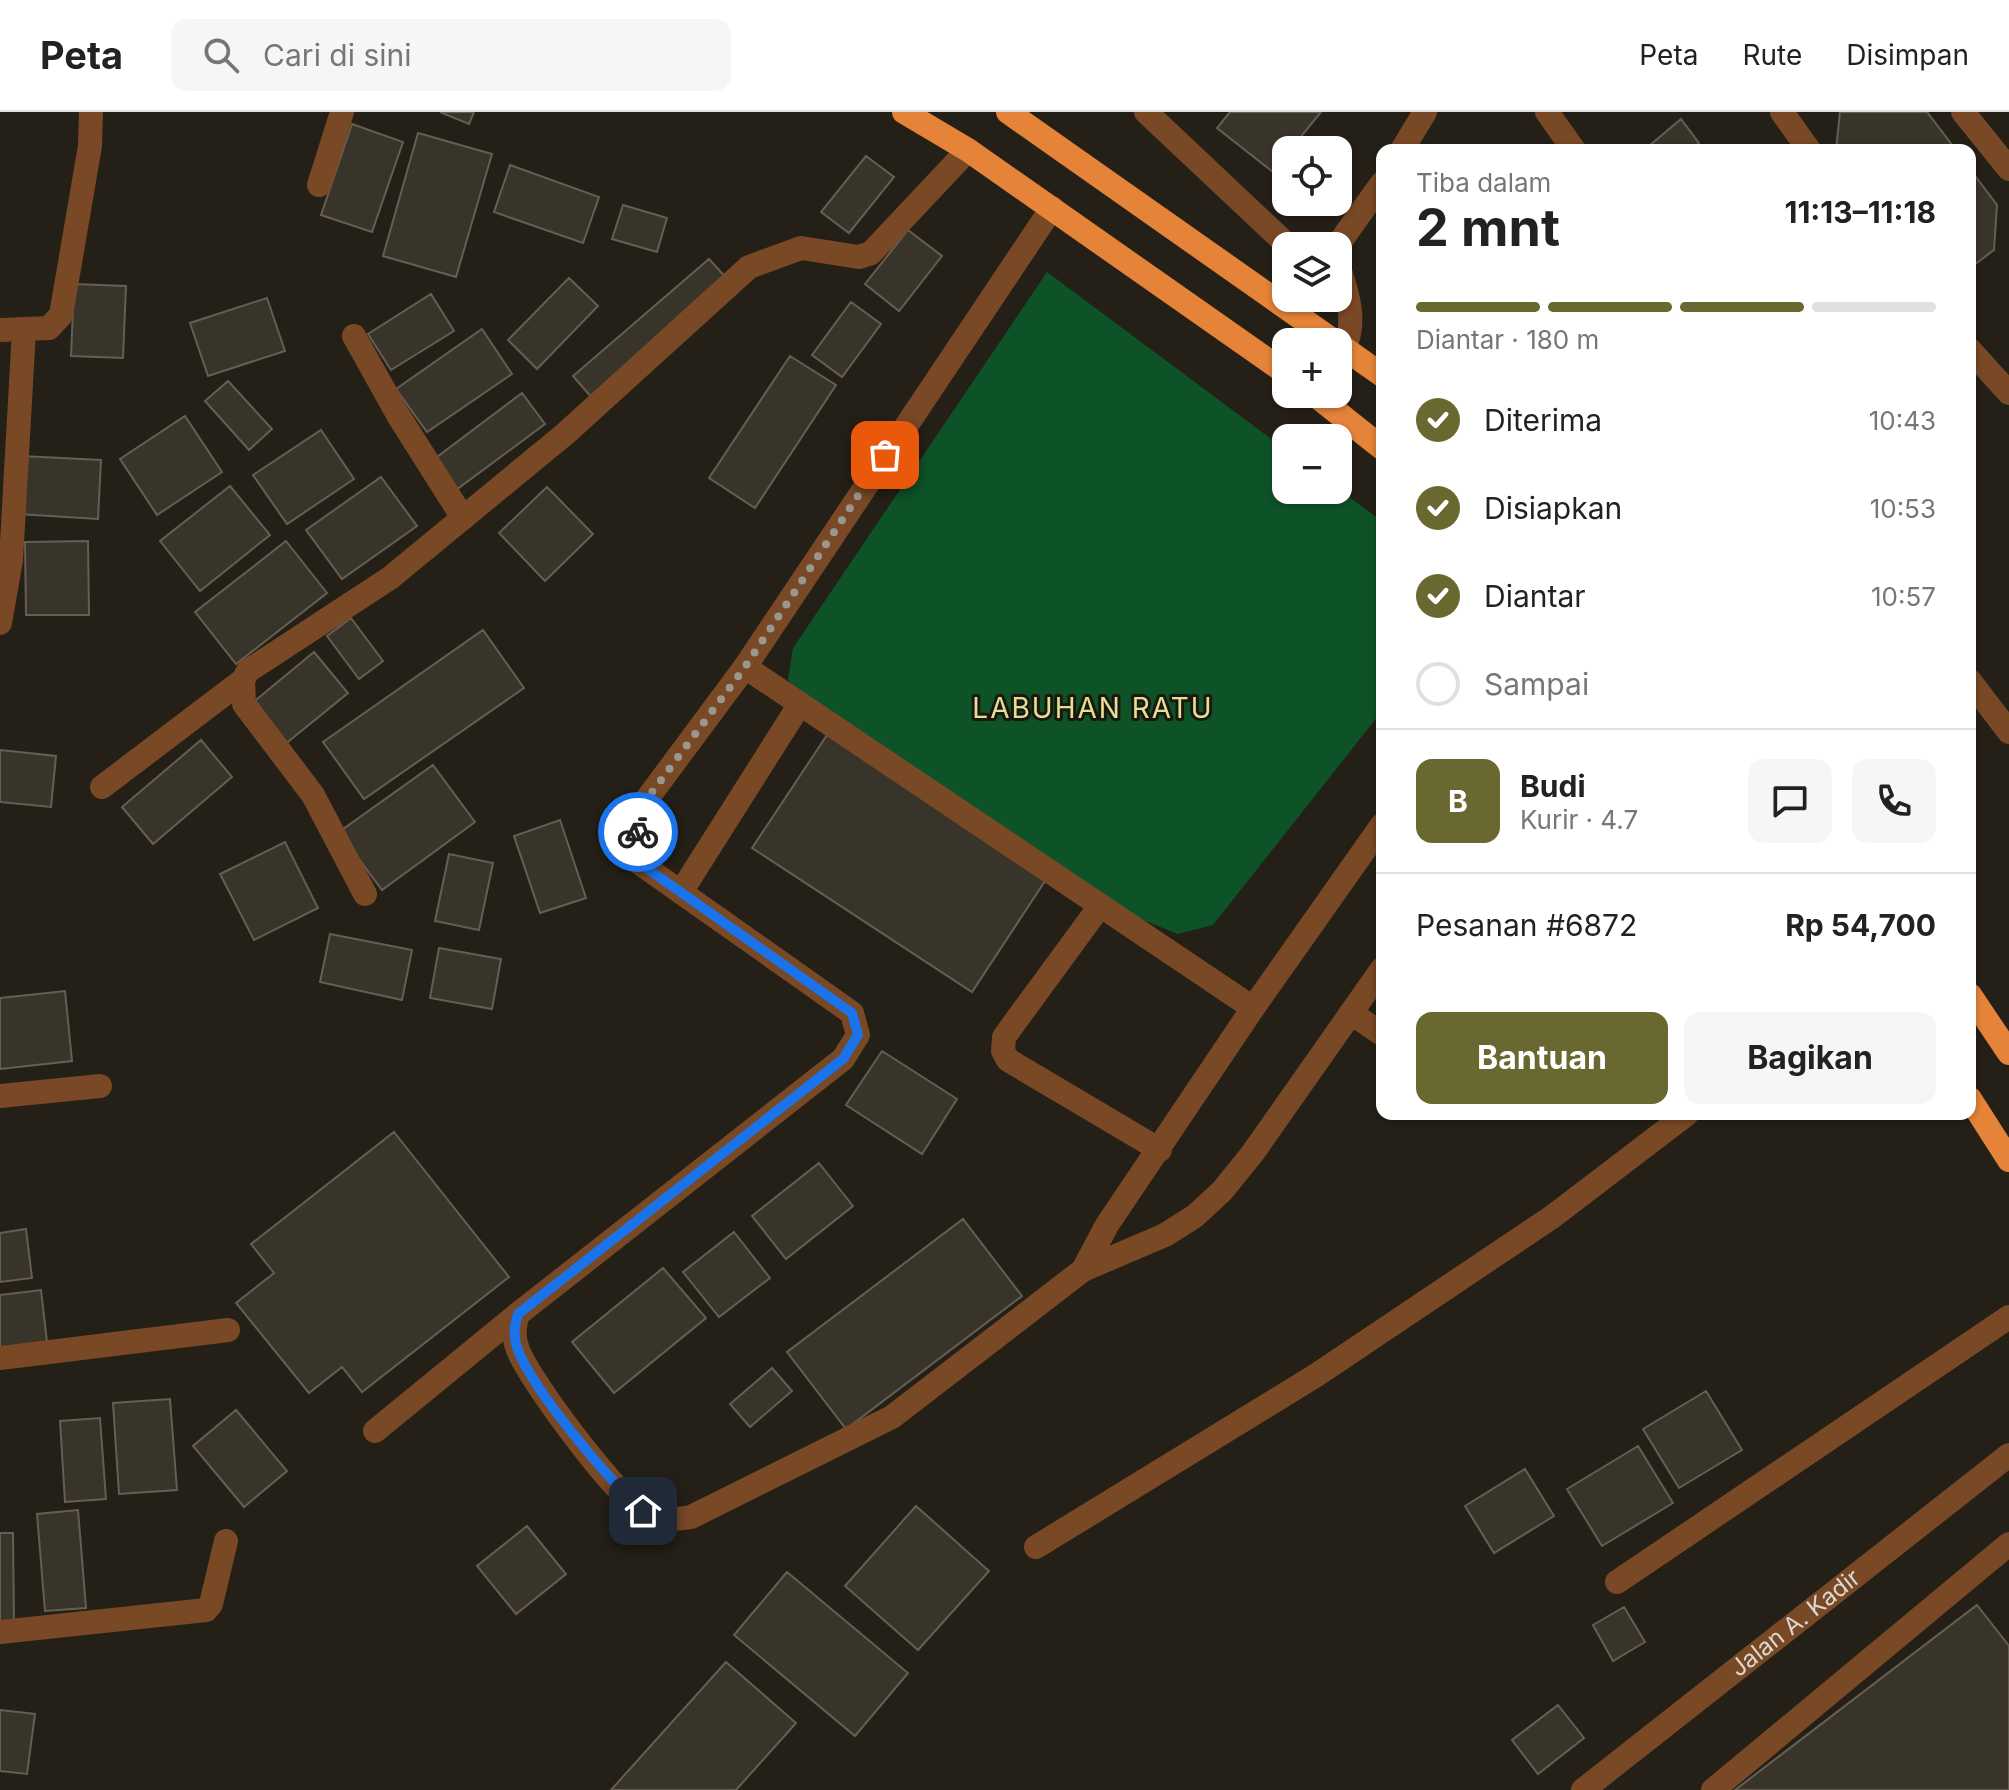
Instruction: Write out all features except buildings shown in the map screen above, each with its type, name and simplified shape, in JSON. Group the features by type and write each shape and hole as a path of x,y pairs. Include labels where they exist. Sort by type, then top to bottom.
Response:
{"highway":[{"path":"904,112 968,150 1272,363"},
{"path":"1008,112 1272,288"},
{"path":"1301,312 1317,328"},
{"path":"1352,358 1376,372"},
{"path":"1332,408 1376,443"},
{"path":"1976,1003 2008,1046"},
{"path":"1976,1108 2009,1160"}],"street":[{"path":"0,623 11,560 12,330 49,328 61,315 90,146 91,112"},
{"path":"319,185 342,112"},
{"path":"1146,112 1273,232"},
{"path":"1406,144 1425,112"},
{"path":"1547,112 1570,144"},
{"path":"1782,112 1805,144"},
{"path":"1963,112 2009,169"},
{"path":"102,787 243,680 248,671 390,578 565,434 749,267 801,248 859,257 871,253 968,150"},
{"path":"1350,232 1374,207"},
{"path":"375,1431 518,1314 843,1059 858,1035 852,1013 638,862 638,822 647,799 745,667 1052,208"},
{"path":"354,336 398,415 463,518"},
{"path":"1976,357 2009,393"},
{"path":"745,667 1253,1008"},
{"path":"243,680 244,704 313,795 365,894"},
{"path":"1976,689 2009,732"},
{"path":"681,892 800,704"},
{"path":"1083,1270 1107,1225 1253,1008 1376,834"},
{"path":"1100,906 1004,1037 1003,1051 1008,1060 1160,1150"},
{"path":"518,1314 513,1329 518,1351 540,1386 618,1488 643,1511 671,1520 691,1517 892,1417 1083,1270 1165,1235 1195,1216 1222,1191 1376,978"},
{"path":"1351,1013 1376,1030"},
{"path":"0,1096 100,1086"},
{"path":"1036,1547 1315,1376 1552,1217 1679,1120"},
{"path":"1617,1582 2009,1317"},
{"path":"0,1358 228,1330"},
{"name":"Jalan A. Kadir","path":"1583,1790 2009,1455"},
{"path":"0,1632 206,1610 211,1604 226,1541"},
{"path":"1713,1790 2009,1544"}],"green space":[{"path":"1047,272 1272,440 1272,504 1352,504 1352,499 1376,517 1376,719 1213,925 1178,934 1143,920 800,697 788,680 793,648"}],"way so far":[{"path":"638,832 638,822 647,799 745,667 885,455"}],"district":[{"name":"LABUHAN RATU","path":"1093,708"}],"route":[{"path":"638,832 638,862 852,1013 858,1035 843,1059 518,1314 513,1329 518,1351 540,1386 618,1488 643,1511"}]}
